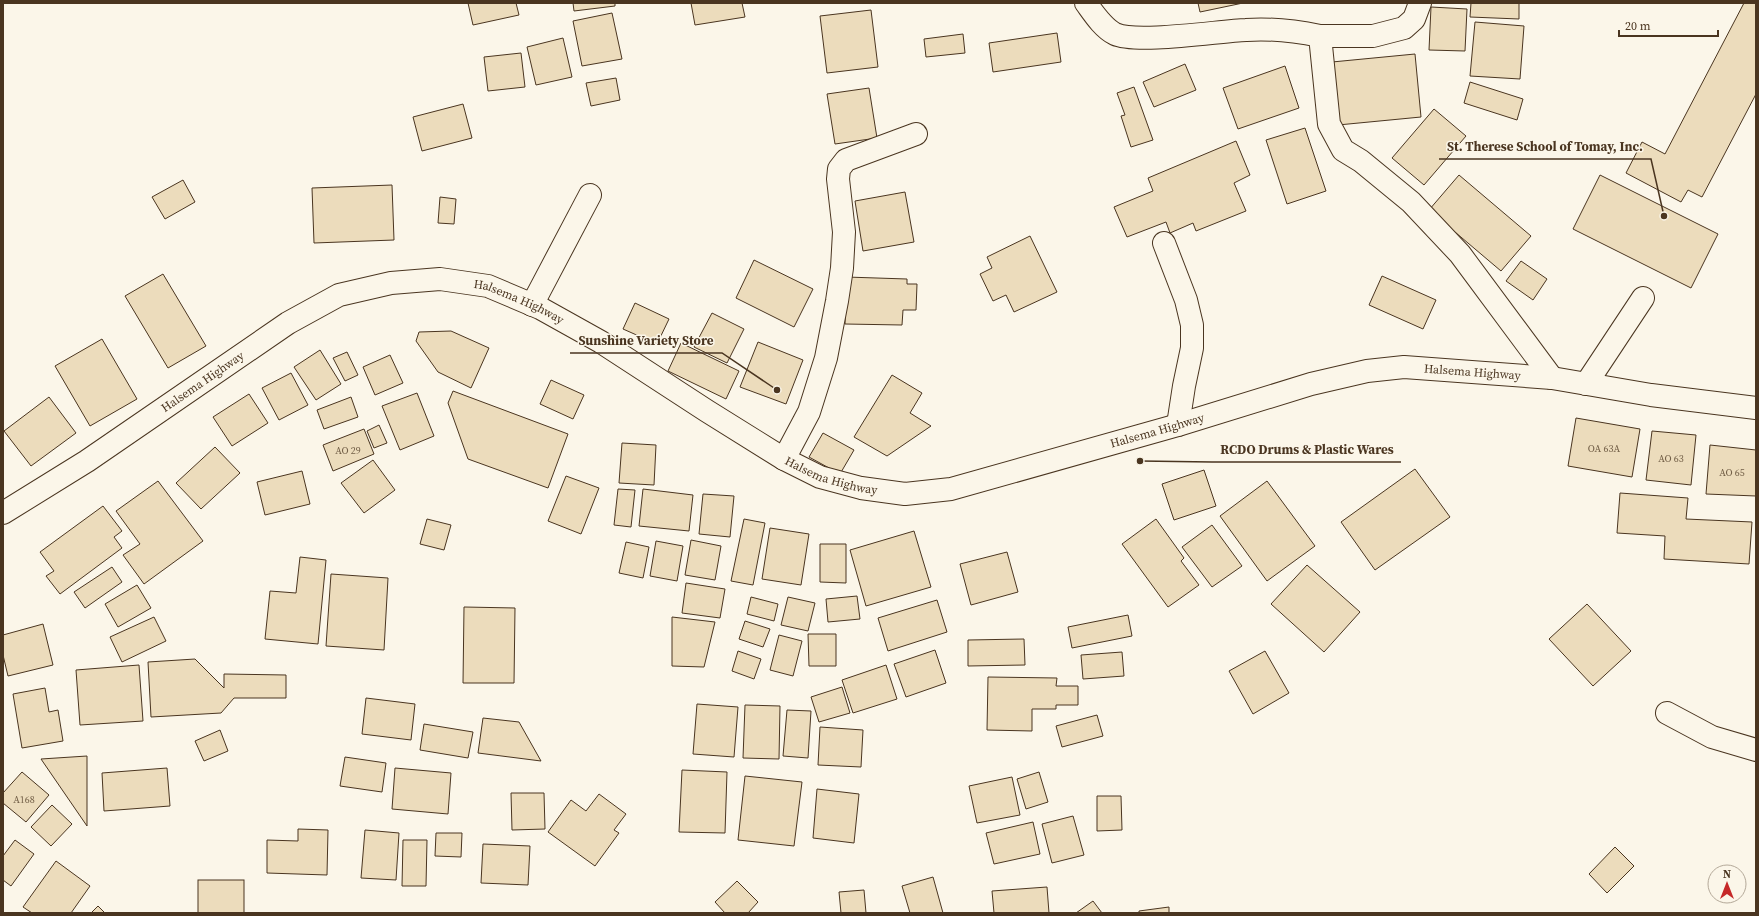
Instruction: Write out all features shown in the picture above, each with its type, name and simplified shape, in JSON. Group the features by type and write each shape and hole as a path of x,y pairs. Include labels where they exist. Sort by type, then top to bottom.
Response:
{"main road":[{"path":"1086,3 1097,19 1115,34 1138,38 1248,30 1279,30 1320,36 1373,36 1404,28 1414,19 1420,3"},
{"path":"1320,36 1329,124 1343,150 1361,161 1411,202 1460,254 1552,378"},
{"path":"784,458 809,412 826,358 837,301 842,268 844,232 838,179 839,169 846,160 916,134"},
{"path":"532,305 590,195"},
{"path":"1164,244 1186,300 1192,325 1192,348 1178,424"},
{"name":"Halsema Highway","path":"3,513 87,461 288,323 339,295 391,283 440,279 488,286 532,305 601,342 707,411 784,458 820,477 861,488 905,494 951,489 1311,384 1367,371 1404,368 1552,378 1651,395 1756,408"},
{"path":"1586,384 1643,298"},
{"path":"1667,712 1712,737 1756,750"}],"building":[{"path":"468,3 516,3 519,15 473,25"},
{"path":"573,3 615,3 615,6 574,11"},
{"path":"691,3 742,3 745,17 695,25"},
{"path":"1198,3 1243,3 1200,12"},
{"path":"1471,3 1519,3 1519,19 1470,17"},
{"path":"1744,3 1756,3 1756,94 1702,197 1688,190 1681,202 1626,173 1642,142 1665,154"},
{"path":"1431,7 1467,9 1465,51 1429,50"},
{"path":"871,10 878,67 827,73 820,16"},
{"path":"612,13 622,59 582,66 573,21"},
{"path":"1475,22 1524,26 1520,79 1470,76"},
{"path":"1057,33 1061,62 993,72 989,43"},
{"path":"963,34 965,53 926,57 924,39"},
{"path":"563,38 572,77 536,85 527,47"},
{"path":"521,53 525,87 488,91 484,57"},
{"path":"1415,54 1421,117 1338,125 1332,62"},
{"path":"1185,64 1196,90 1154,107 1143,82"},
{"path":"1285,66 1299,108 1238,129 1223,88"},
{"path":"616,78 620,100 591,106 586,83"},
{"path":"1470,82 1523,99 1517,120 1464,103"},
{"path":"1134,87 1153,140 1131,147 1121,116 1125,115 1117,93"},
{"path":"869,88 877,138 835,144 827,94"},
{"path":"463,104 472,138 422,151 413,117"},
{"path":"1434,109 1466,136 1424,185 1392,158"},
{"path":"1305,128 1326,191 1287,204 1266,140"},
{"path":"1236,141 1250,175 1234,183 1246,211 1196,231 1193,223 1170,233 1166,222 1127,237 1114,207 1153,191 1148,178"},
{"path":"1459,175 1531,236 1501,271 1429,210"},
{"path":"1600,175 1718,234 1691,288 1573,229"},
{"path":"183,180 195,202 165,219 152,197"},
{"path":"392,185 394,240 314,243 312,188"},
{"path":"905,192 914,242 863,251 855,201"},
{"path":"440,197 456,199 454,224 438,223"},
{"path":"1030,236 1057,292 1014,312 1006,295 993,301 980,274 992,268 987,257"},
{"path":"754,260 813,289 794,327 736,298"},
{"path":"1521,261 1547,279 1533,300 1506,281"},
{"path":"163,274 206,346 168,368 125,296"},
{"path":"1382,276 1436,300 1423,329 1369,305"},
{"path":"846,277 907,279 907,284 917,284 916,310 903,310 902,325 845,324"},
{"path":"635,303 669,319 657,344 623,329"},
{"path":"712,313 744,329 727,363 694,347"},
{"path":"451,331 489,348 471,388 438,372 416,341 419,332"},
{"path":"102,339 137,399 90,426 55,366"},
{"path":"758,342 803,360 786,404 740,387"},
{"path":"681,343 739,371 726,399 668,371"},
{"path":"320,350 341,384 316,400 294,367"},
{"path":"347,352 358,375 345,381 333,358"},
{"path":"390,355 403,383 375,395 363,367"},
{"path":"291,373 308,405 279,420 262,388"},
{"path":"892,375 922,393 910,413 931,426 887,456 854,437"},
{"path":"551,380 584,395 573,419 540,404"},
{"path":"453,391 568,434 548,488 468,459 448,403"},
{"path":"417,393 434,436 400,450 382,406"},
{"path":"249,394 268,423 232,446 213,417"},
{"path":"49,397 76,433 31,466 4,431"},
{"path":"351,397 358,417 324,429 317,410"},
{"path":"1576,418 1640,429 1632,477 1568,466"},
{"path":"379,425 387,443 374,448 367,431"},
{"path":"364,429 374,454 333,471 323,445"},
{"path":"1652,431 1696,435 1691,485 1646,480"},
{"path":"823,433 854,450 840,474 809,457"},
{"path":"622,443 656,445 654,485 619,483"},
{"path":"1710,445 1756,450 1756,496 1706,494"},
{"path":"215,447 240,473 201,509 176,483"},
{"path":"373,460 395,490 364,513 341,483"},
{"path":"1415,469 1450,517 1375,570 1341,522"},
{"path":"1204,470 1216,506 1174,520 1162,484"},
{"path":"302,471 310,504 265,515 257,482"},
{"path":"566,476 599,488 581,534 548,521"},
{"path":"158,481 203,541 144,584 123,555 140,544 116,511"},
{"path":"1267,481 1315,546 1267,581 1220,516"},
{"path":"618,489 635,490 631,527 614,525"},
{"path":"643,489 693,495 689,531 639,526"},
{"path":"1620,493 1688,498 1686,519 1752,522 1749,564 1664,559 1665,536 1617,533"},
{"path":"703,494 734,496 730,537 699,534"},
{"path":"103,506 122,531 114,537 122,548 60,594 46,576 54,571 40,552"},
{"path":"427,519 451,525 444,550 420,544"},
{"path":"744,519 765,523 753,585 731,581"},
{"path":"1156,519 1184,558 1181,561 1199,585 1168,607 1122,544"},
{"path":"1212,525 1242,566 1212,587 1182,547"},
{"path":"770,528 809,534 801,585 762,579"},
{"path":"914,531 931,587 866,606 850,550"},
{"path":"691,540 721,546 715,580 685,575"},
{"path":"656,541 683,546 677,581 650,576"},
{"path":"626,542 649,547 643,578 619,573"},
{"path":"820,544 846,544 846,583 820,582"},
{"path":"1007,552 1018,592 971,605 960,564"},
{"path":"300,557 326,560 318,644 265,639 270,591 296,593"},
{"path":"1307,565 1360,612 1324,652 1271,604"},
{"path":"112,567 122,582 85,608 74,592"},
{"path":"331,574 388,578 384,650 326,646"},
{"path":"686,583 725,589 720,618 682,613"},
{"path":"137,585 151,608 118,627 105,604"},
{"path":"857,596 860,619 828,622 826,599"},
{"path":"751,597 778,604 774,621 747,614"},
{"path":"788,597 815,603 808,631 781,625"},
{"path":"937,600 947,632 888,651 878,618"},
{"path":"1587,604 1631,651 1593,686 1549,639"},
{"path":"464,607 515,608 514,683 463,683"},
{"path":"1128,615 1132,636 1072,648 1068,627"},
{"path":"154,617 166,641 122,662 110,637"},
{"path":"672,617 715,622 704,667 672,666"},
{"path":"745,621 770,629 763,647 739,639"},
{"path":"43,624 53,665 8,676 3,655 3,635"},
{"path":"808,634 836,634 836,666 809,666"},
{"path":"779,635 802,641 793,676 770,670"},
{"path":"1024,639 1025,665 968,666 968,640"},
{"path":"935,650 946,683 906,697 894,664"},
{"path":"738,651 761,659 754,679 732,671"},
{"path":"1265,651 1289,693 1253,714 1229,671"},
{"path":"1122,652 1124,676 1083,679 1081,655"},
{"path":"195,659 224,688 224,674 286,675 286,698 234,698 221,713 151,717 148,662"},
{"path":"139,665 143,721 80,725 76,670"},
{"path":"886,665 897,699 853,713 842,680"},
{"path":"988,677 1057,678 1056,686 1078,686 1078,705 1056,705 1056,709 1032,709 1032,731 987,730"},
{"path":"842,687 850,713 819,722 811,697"},
{"path":"45,688 49,712 58,710 63,741 22,748 13,694"},
{"path":"366,698 415,704 411,740 362,734"},
{"path":"697,704 738,707 734,757 693,754"},
{"path":"745,705 780,706 779,759 743,758"},
{"path":"787,710 811,711 808,758 783,756"},
{"path":"1097,715 1103,736 1062,747 1056,726"},
{"path":"483,718 519,722 541,761 478,753"},
{"path":"424,724 473,732 468,758 420,750"},
{"path":"820,727 863,730 861,767 818,765"},
{"path":"220,730 228,751 204,761 195,741"},
{"path":"87,756 87,826 41,759"},
{"path":"345,757 386,763 382,792 340,786"},
{"path":"167,768 170,806 104,811 102,773"},
{"path":"395,768 451,773 448,814 392,809"},
{"path":"682,770 727,772 725,833 679,832"},
{"path":"22,772 49,795 26,822 3,803 3,793"},
{"path":"1039,772 1048,802 1026,809 1017,779"},
{"path":"745,776 802,782 794,846 738,840"},
{"path":"1012,777 1020,815 977,823 969,786"},
{"path":"817,789 859,794 854,843 813,838"},
{"path":"511,793 544,793 545,829 512,830"},
{"path":"599,794 626,814 614,830 619,833 595,866 548,832 571,800 586,811"},
{"path":"1097,796 1121,796 1122,830 1097,831"},
{"path":"52,805 72,824 51,846 31,827"},
{"path":"1073,816 1084,855 1052,863 1042,824"},
{"path":"1033,822 1040,854 994,864 986,833"},
{"path":"298,829 328,830 327,875 267,873 267,840 298,841"},
{"path":"365,830 399,833 396,880 361,878"},
{"path":"436,833 462,833 461,857 435,856"},
{"path":"15,840 34,854 11,886 3,880 3,856"},
{"path":"403,840 427,840 426,886 402,886"},
{"path":"483,844 530,846 528,885 481,883"},
{"path":"1615,847 1634,866 1607,893 1589,874"},
{"path":"56,861 90,886 71,913 32,913 23,907"},
{"path":"933,877 943,913 910,913 902,886"},
{"path":"198,880 244,880 244,913 198,913"},
{"path":"737,881 758,902 748,913 725,913 715,902"},
{"path":"1047,887 1049,913 994,913 992,891"},
{"path":"864,890 866,913 841,913 839,892"},
{"path":"1093,901 1102,913 1076,913"},
{"path":"98,906 105,913 91,913"},
{"path":"1169,907 1169,913 1139,913 1139,911"}],"place":[{"name":"St. Therese School of Tomay, Inc.","path":"1664,216"},
{"name":"Sunshine Variety Store","path":"777,390"},
{"name":"RCDO Drums & Plastic Wares","path":"1140,461"}]}
